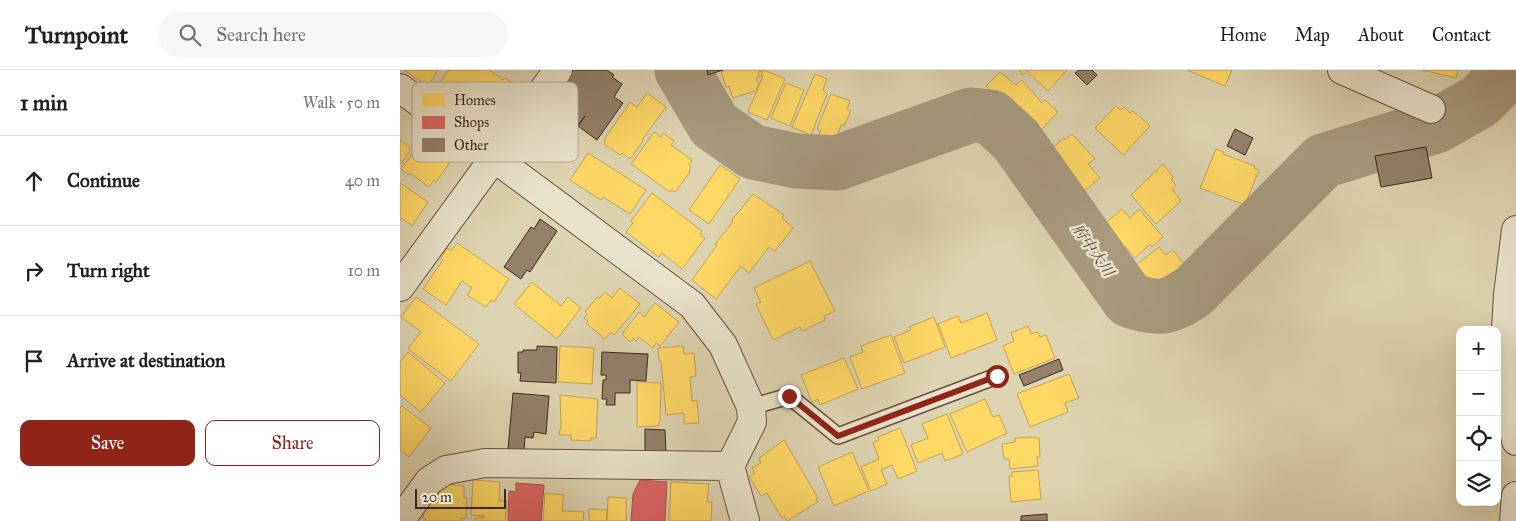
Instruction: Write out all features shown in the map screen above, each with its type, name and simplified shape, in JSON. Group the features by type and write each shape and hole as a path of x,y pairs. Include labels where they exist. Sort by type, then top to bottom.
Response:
{"street":[{"path":"549,82 558,70"},
{"path":"1342,70 1431,109"},
{"path":"400,88 412,97"},
{"path":"400,287 490,162"},
{"path":"498,162 692,305 723,345 752,407 752,422 730,466 746,521"},
{"path":"1516,230 1508,295 1504,363 1516,441"},
{"path":"400,521 429,482 446,470 485,463 730,466"},
{"path":"1514,521 1516,496"}],"lane":[{"path":"752,407 789,396 838,436 997,376"}],"building: Homes":[{"path":"404,70 438,70 430,82 422,82"},
{"path":"449,70 489,70 503,80 505,78 511,82 441,82"},
{"path":"726,70 762,71 758,72 760,77 756,78 759,84 755,91 733,98 729,86 726,87 721,72"},
{"path":"764,70 785,79 767,120 748,112"},
{"path":"1019,70 1067,70 1048,91 1027,71 1023,75"},
{"path":"1187,70 1232,70 1225,86"},
{"path":"1422,70 1458,70 1456,78"},
{"path":"1000,72 1016,85 1022,80 1042,103 1045,100 1058,112 1036,135 986,86"},
{"path":"815,74 827,79 823,90 827,94 811,135 792,127"},
{"path":"786,83 804,90 790,126 771,118"},
{"path":"647,93 666,107 630,159 622,153 620,155 604,144 606,141 604,140 630,102 637,107"},
{"path":"831,94 850,101 847,109 851,111 844,126 841,125 837,137 835,136 833,140 819,135 821,130 817,129"},
{"path":"1116,106 1121,110 1124,107 1130,113 1133,111 1150,126 1123,155 1095,128"},
{"path":"654,132 661,137 663,133 674,141 671,145 692,160 689,165 691,167 690,172 675,192 671,190 670,192 631,164"},
{"path":"1072,134 1095,159 1088,164 1100,178 1083,192 1048,152 1064,138 1065,140"},
{"path":"400,139 411,149 401,164 400,163"},
{"path":"1216,149 1224,152 1223,154 1255,166 1254,168 1259,170 1245,205 1200,188"},
{"path":"588,153 646,190 630,214 603,197 601,200 570,180"},
{"path":"412,154 412,162 450,162 436,182 434,180 429,187 410,173 409,175 401,169"},
{"path":"1163,164 1173,177 1171,180 1176,185 1172,189 1181,201 1156,224 1131,195"},
{"path":"720,165 740,179 709,224 689,210"},
{"path":"400,183 428,202 412,226 402,218 400,221"},
{"path":"652,193 702,231 700,235 705,238 682,269 662,253 659,257 626,232 633,223 631,221"},
{"path":"753,194 784,215 782,218 793,228 775,251 769,247 749,273 741,266 716,299 692,280 717,245 715,244 733,222 732,220"},
{"path":"1122,209 1130,218 1139,209 1163,237 1152,247 1150,244 1135,258 1126,247 1123,250 1102,226"},
{"path":"457,243 509,279 494,302 491,300 486,307 467,295 472,288 462,281 446,305 423,289 443,260 441,258 447,248 451,251"},
{"path":"1159,247 1165,255 1173,250 1184,264 1184,267 1167,282 1165,279 1150,291 1131,269"},
{"path":"810,261 835,311 824,316 825,320 802,331 800,327 773,340 756,304 761,302 754,288"},
{"path":"532,282 561,306 568,297 581,308 557,339 514,304"},
{"path":"620,288 640,304 614,335 611,332 605,339 586,323 588,321 584,318 587,314 585,312 597,297 599,299 605,292 612,298"},
{"path":"416,297 479,344 451,381 408,349 421,332 401,317"},
{"path":"655,303 679,322 660,346 656,343 653,348 639,337 636,341 633,338 630,342 622,334 639,312 644,317"},
{"path":"987,313 997,340 951,358 938,324 958,316 961,323"},
{"path":"934,317 945,347 904,363 894,337 911,330 909,327"},
{"path":"1028,326 1031,334 1038,332 1040,337 1046,335 1055,358 1014,374 1003,346 1014,341 1011,333"},
{"path":"891,335 905,373 862,389 850,357 863,352 861,346"},
{"path":"560,346 594,348 592,384 558,382"},
{"path":"683,346 684,354 694,353 696,376 690,377 692,401 697,400 699,423 684,424 684,413 666,415 658,348"},
{"path":"408,352 445,383 421,412 400,395 400,362"},
{"path":"844,358 858,389 820,405 818,399 812,402 801,375"},
{"path":"1069,374 1079,398 1065,403 1068,412 1030,427 1017,394"},
{"path":"637,382 661,383 660,421 658,426 637,427"},
{"path":"560,395 598,399 596,438 591,438 591,441 571,440 571,435 559,435 561,425"},
{"path":"985,399 993,417 999,415 1007,433 967,452 950,414"},
{"path":"402,406 431,428 409,457 400,450 400,408"},
{"path":"947,414 963,454 945,461 942,453 918,463 911,445 928,438 922,424"},
{"path":"900,428 917,471 898,479 892,465 881,470 887,484 871,491 861,467 879,459 873,443 879,440 878,437"},
{"path":"1015,438 1039,438 1040,457 1037,457 1038,466 1010,469 1009,459 1004,459 1002,444 1015,442"},
{"path":"784,440 818,498 816,499 818,502 787,521 785,517 782,518 767,493 761,496 749,477 755,473 752,468 761,463 759,458"},
{"path":"852,452 869,491 834,506 818,467"},
{"path":"1038,470 1041,499 1011,502 1009,476 1012,476 1012,472"},
{"path":"473,480 500,482 499,501 507,501 505,521 475,521 475,518 484,518 484,516 471,515"},
{"path":"671,482 709,484 707,502 712,502 711,521 669,521"},
{"path":"443,484 464,486 464,498 467,498 466,518 461,518 461,521 426,521 423,518 424,508 427,508 427,496"},
{"path":"545,493 564,495 562,511 584,512 583,521 543,521"},
{"path":"608,497 626,498 626,521 607,521"},
{"path":"589,509 607,510 606,521 589,521"}],"building: Shops":[{"path":"640,480 667,482 665,521 631,521 633,494"},
{"path":"516,483 544,485 541,521 508,521 509,491 516,492"}],"building: Other":[{"path":"570,70 607,70 614,75 612,77 622,84 614,97 623,103 597,140 578,126 585,116 578,125 578,82 559,82"},
{"path":"707,70 723,70 708,75"},
{"path":"1079,70 1092,70 1097,75 1087,85 1075,73"},
{"path":"1235,129 1253,138 1245,155 1227,146"},
{"path":"1426,147 1432,178 1381,187 1375,156"},
{"path":"540,219 557,231 530,272 527,270 521,279 504,267 531,227 534,229"},
{"path":"537,346 557,347 556,383 520,381 521,373 518,373 518,352 537,350"},
{"path":"602,352 648,354 646,381 630,380 630,393 615,393 615,405 606,405 607,399 602,399 603,380 606,380 606,375 601,375"},
{"path":"1059,359 1063,370 1024,386 1019,375"},
{"path":"513,393 549,396 546,434 534,432 533,438 525,437 524,450 508,449"},
{"path":"645,429 665,430 666,453 645,452"},
{"path":"1047,514 1047,521 1021,521 1021,516"}],"waterway":[{"name":"府中大川","path":"682,70 714,125 753,152 797,161 837,163 971,115 991,117 1016,140 1129,300 1156,306 1170,304 1194,291 1323,161 1436,126 1480,101 1510,70"}],"route":[{"path":"789,396 838,436 997,376"}]}
